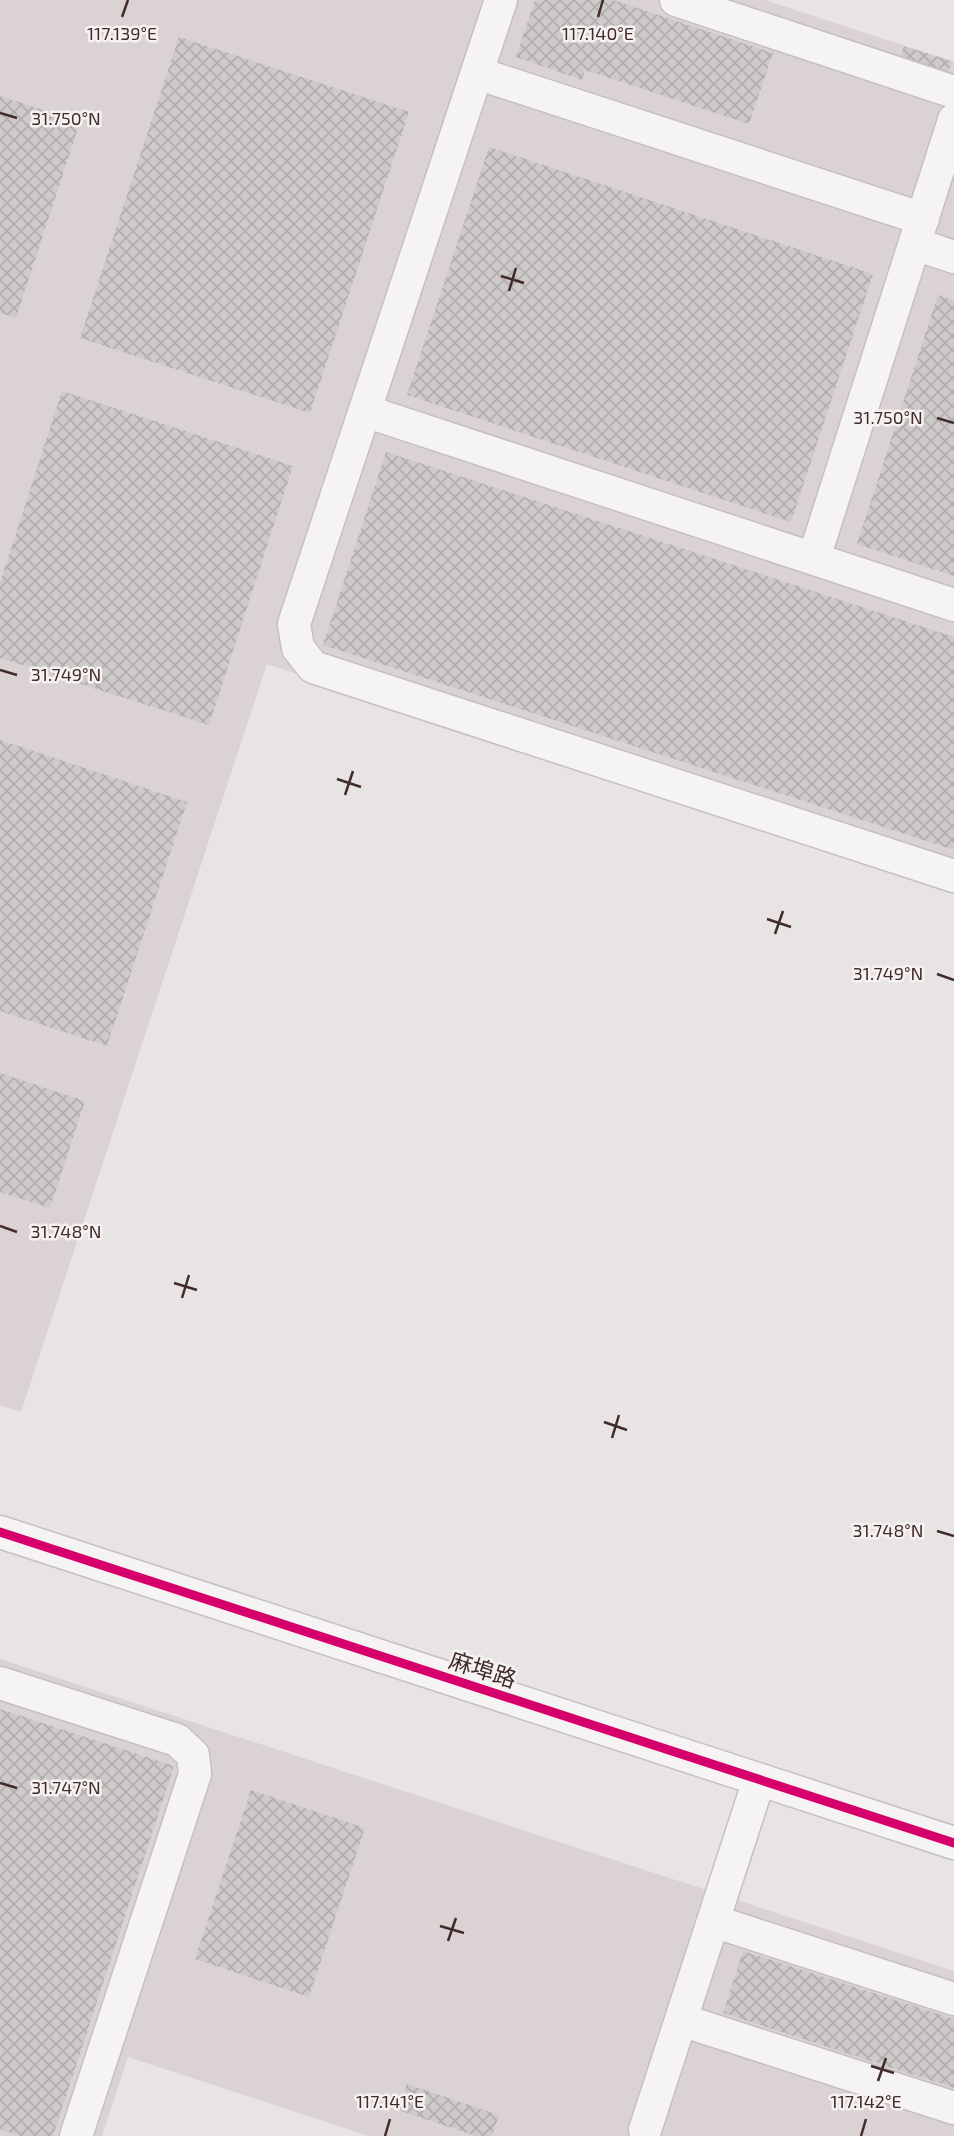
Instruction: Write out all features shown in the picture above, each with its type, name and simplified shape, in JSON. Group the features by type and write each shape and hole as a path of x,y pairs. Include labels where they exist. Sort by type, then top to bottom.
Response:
{"street":[{"path":"501,0 294,624 298,648 313,667 954,876"},
{"path":"676,0 954,92"},
{"path":"477,73 919,231 954,257"},
{"path":"814,558 954,120"},
{"path":"365,411 954,605"},
{"name":"麻埠路","path":"0,1532 954,1843"},
{"path":"0,1683 177,1740 193,1755 195,1774 76,2136"},
{"path":"645,2130 760,1780"},
{"path":"713,1921 954,1999"},
{"path":"681,2020 954,2108"}],"shaded area":[{"path":"0,0 765,0 954,62 954,888 267,664 21,1412 0,1405"},
{"path":"0,1659 954,1971 954,2136 369,2136 128,2057 102,2136 0,2136"}],"building":[{"path":"535,0 613,0 773,53 749,124 585,70 582,80 516,57"},
{"path":"179,37 409,112 310,413 80,338"},
{"path":"904,46 952,61 947,76 899,61"},
{"path":"0,96 80,122 16,318 0,313"},
{"path":"489,147 873,274 791,522 407,395"},
{"path":"938,295 954,301 954,576 857,544"},
{"path":"62,391 293,466 209,725 0,658 0,583"},
{"path":"386,452 954,637 954,850 323,645"},
{"path":"0,740 187,802 107,1046 0,1011"},
{"path":"0,1073 85,1101 50,1208 0,1192"},
{"path":"0,1709 174,1766 53,2136 20,2136 0,2129"},
{"path":"251,1790 365,1828 309,1997 195,1959"},
{"path":"743,1951 954,2019 954,2088 723,2013"},
{"path":"407,2084 499,2115 492,2136 476,2136 398,2110"}],"cycle path":[{"path":"0,1532 954,1843"}]}
